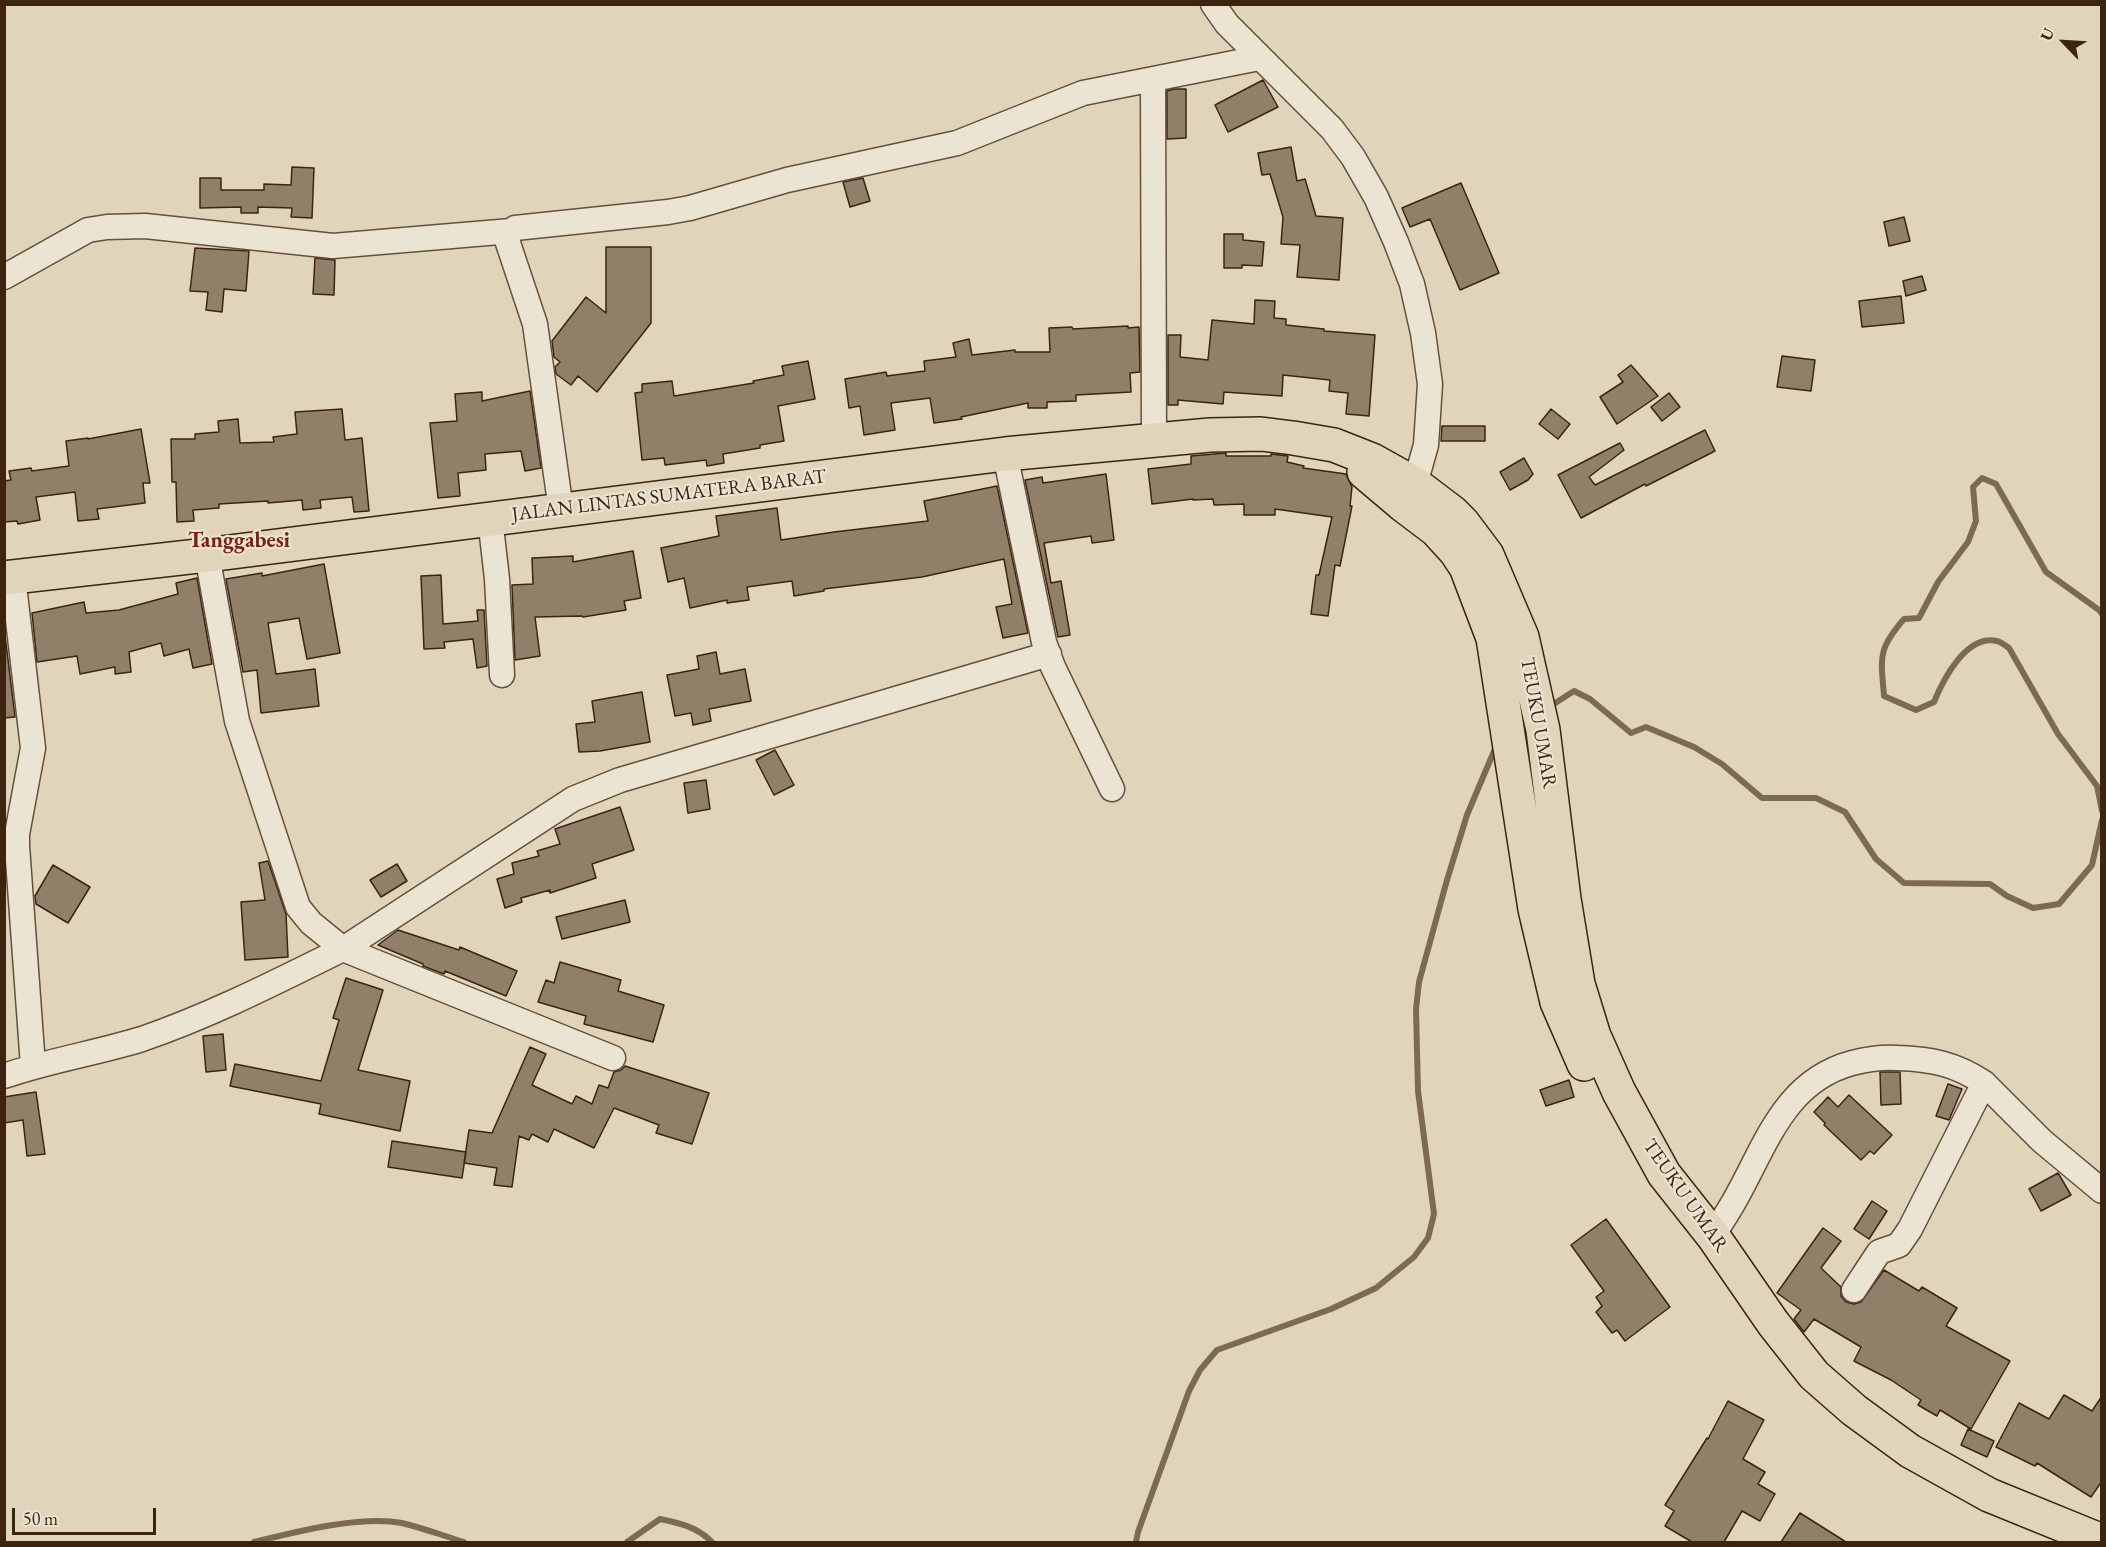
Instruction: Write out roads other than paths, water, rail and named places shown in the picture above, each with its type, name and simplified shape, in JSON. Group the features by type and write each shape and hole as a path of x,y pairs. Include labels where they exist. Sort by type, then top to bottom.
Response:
{"highway":[{"name":"JALAN LINTAS SUMATERA BARAT","path":"9,578 1005,454 1210,435 1261,434 1334,445 1372,460 1415,484 1452,512 1487,555 1507,638"},
{"path":"1334,445 1403,506 1437,530 1466,567 1507,638"},
{"name":"TEUKU UMAR","path":"1507,638 1543,730 1564,899 1578,984 1594,1036 1656,1179 1761,1336 1804,1389 1902,1468 1983,1512 2056,1542"},
{"name":"TEUKU UMAR","path":"1507,638 1508,739 1535,909 1557,1002 1623,1146 1713,1236 1773,1323 1814,1375 1854,1410 1910,1451 1989,1495 2102,1541"}],"street":[{"path":"1213,4 1227,24 1259,58 1332,129 1353,157 1376,197 1400,252 1412,284 1423,333 1430,384 1425,445 1415,484"},
{"path":"4,277 88,230 107,227 145,226 333,246 511,231 515,228 668,212 690,208 787,180 957,143 1075,96 1259,58"},
{"path":"1153,80 1154,441"},
{"path":"511,231 507,240 535,324 561,510"},
{"path":"1005,454 1044,642 1112,789"},
{"path":"490,518 496,568 502,675"},
{"path":"207,555 237,721 298,907 311,923 343,948 613,1058"},
{"path":"9,578 33,748 17,846 33,1066"},
{"path":"4,1076 33,1066 142,1038 247,996 343,948 573,799 594,789 1049,654"},
{"path":"1713,1236 1774,1125 1792,1100 1824,1074 1838,1067 1891,1057 1913,1058 1957,1067 1984,1083 2042,1141 2102,1191"},
{"path":"1854,1290 1879,1252 1899,1245 1910,1229 1984,1083"}],"waterway":[{"path":"2102,614 2046,572 1996,484 1982,478 1973,487 1976,521 1968,542 1938,582 1919,618 1904,619 1895,630 1885,647 1882,663 1884,696 1916,710 1934,702 1943,682 1957,661 1975,644 1997,641 2005,645 2009,648 2058,734 2097,786 2102,811"},
{"path":"1549,707 1574,691 1590,699 1631,733 1646,727 1694,747 1722,764 1762,798 1816,798 1845,812 1876,859 1904,883 1990,884 2007,896 2033,908 2059,904 2092,865 2102,820"},
{"path":"1136,1542 1189,1391 1200,1370 1217,1350 1331,1309 1376,1288 1414,1257 1428,1238 1434,1214 1418,1091 1416,1009 1419,982 1467,815 1497,744"},
{"path":"627,1542 660,1519 688,1526 712,1542"},
{"path":"254,1542 328,1526 367,1521 402,1523 464,1542"}],"district":[{"name":"Tanggabesi","path":"239,541"}]}
